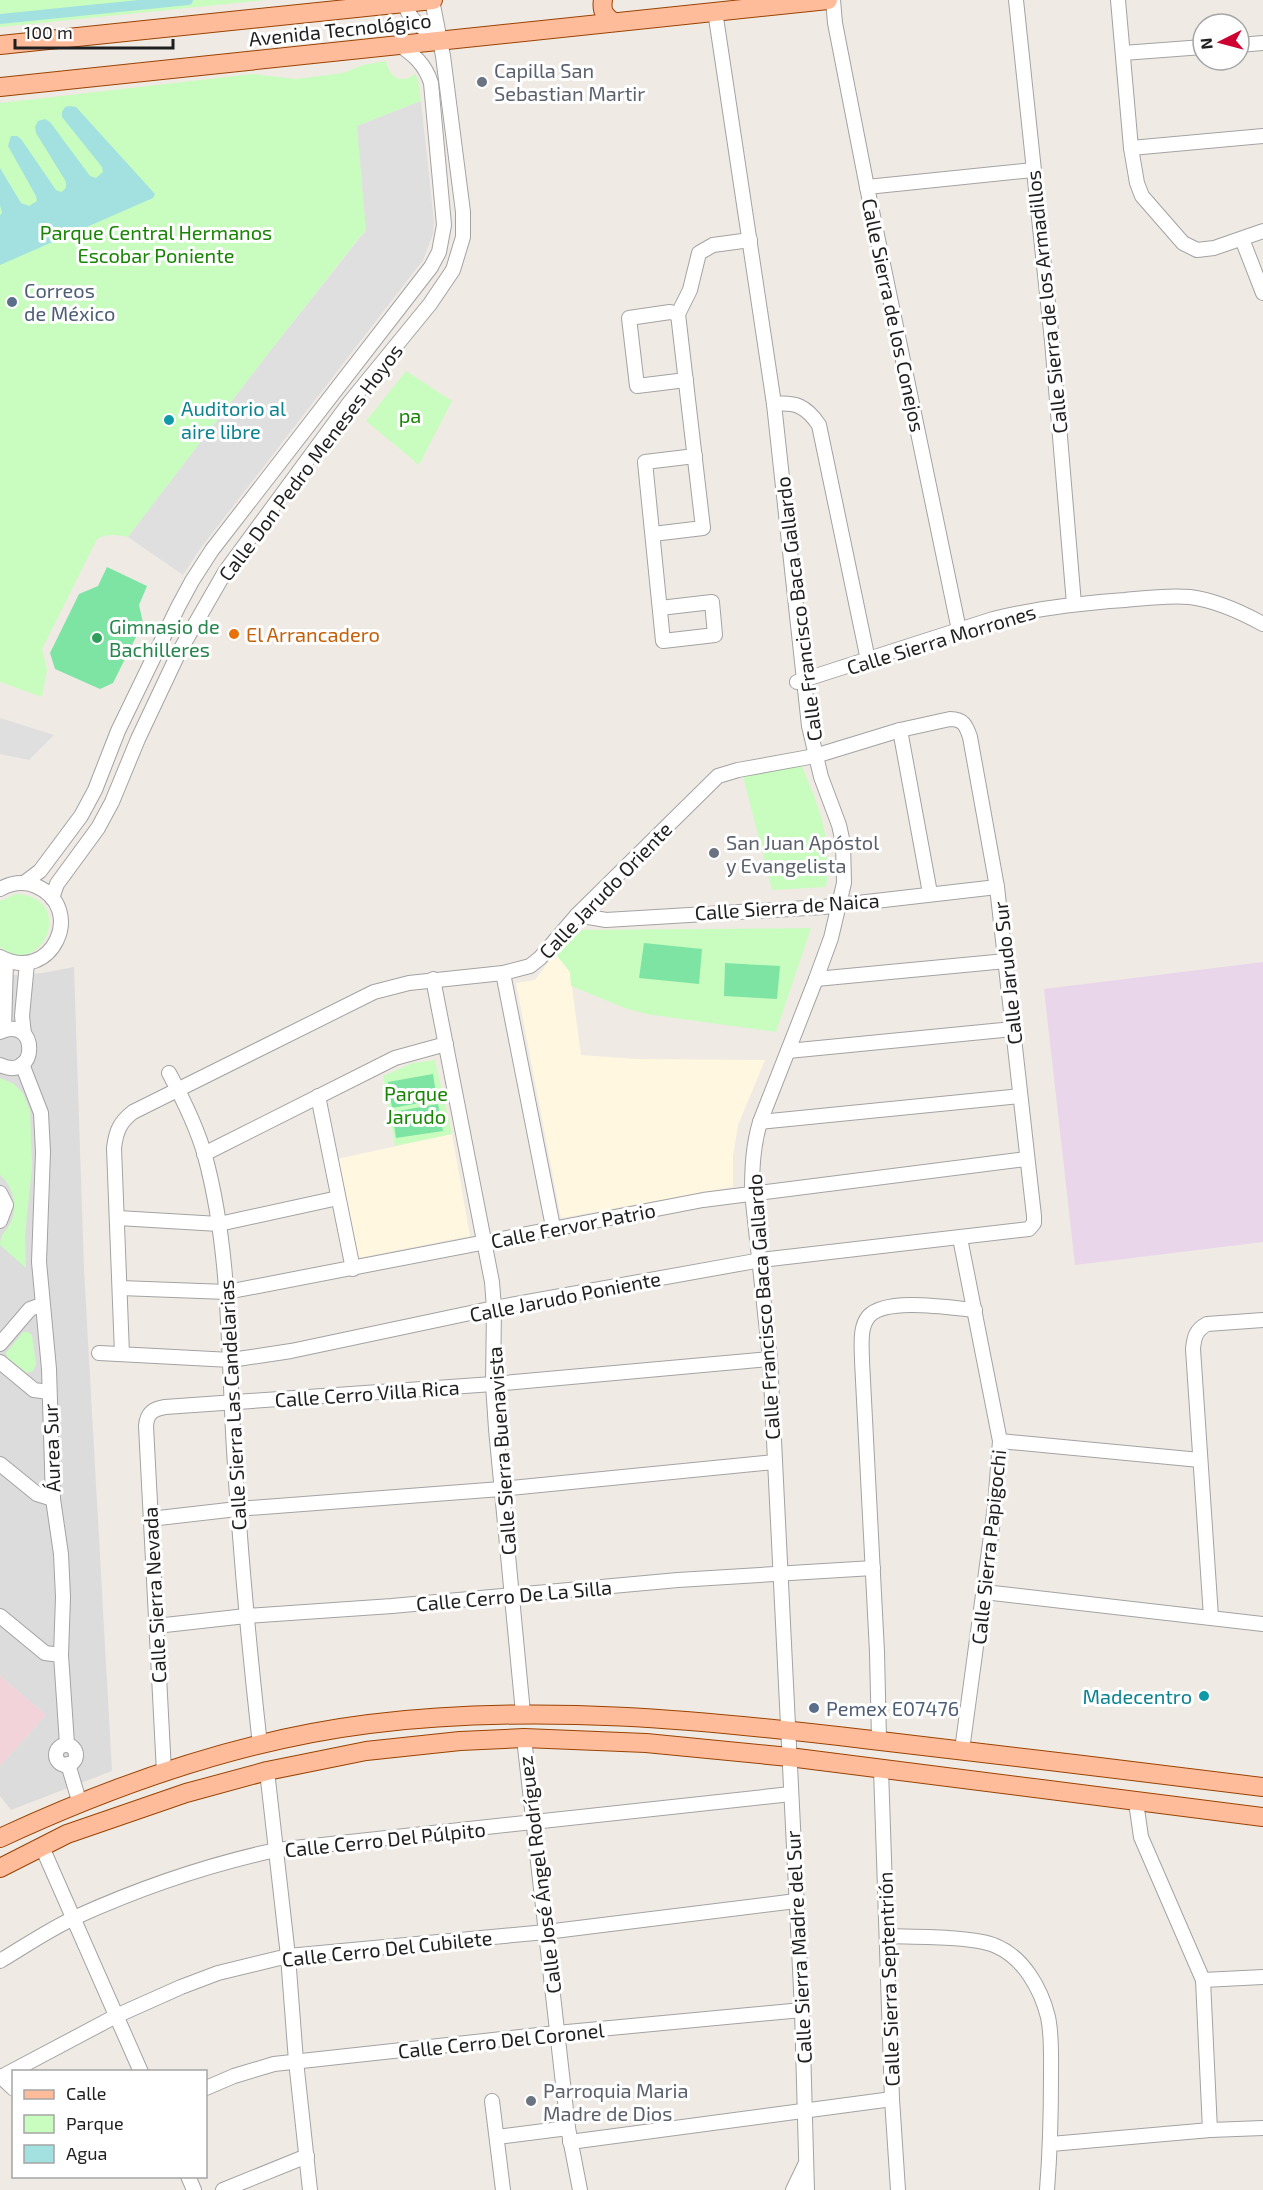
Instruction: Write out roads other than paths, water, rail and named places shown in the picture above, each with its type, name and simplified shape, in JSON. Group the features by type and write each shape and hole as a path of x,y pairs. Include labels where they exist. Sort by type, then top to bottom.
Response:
{"main road":[{"name":"Avenida Tecnológico","path":"0,45 433,0"},
{"path":"603,0 603,11 614,22"},
{"name":"Avenida Tecnológico","path":"0,87 828,0"},
{"path":"0,1838 164,1772 260,1745 368,1724 523,1713 601,1715 788,1730 1263,1787"},
{"path":"0,1868 66,1834 186,1794 267,1771 366,1751 524,1737 646,1743 789,1757 1263,1818"}],"street":[{"name":"Calle Don Pedro Meneses Hoyos","path":"52,898 57,884 98,828 112,802 138,739 179,652 225,572 350,402 430,304 453,270 463,237 463,212 433,0"},
{"name":"Calle Sierra de los Conejos","path":"833,0 844,72 959,630"},
{"name":"Calle Sierra de los Armadillos","path":"1016,0 1052,341 1074,604"},
{"path":"1118,0 1131,148 1137,183 1142,196 1183,243 1197,250 1205,250 1263,231"},
{"path":"406,1 407,11 412,17 440,40"},
{"name":"Calle Francisco Baca Gallardo","path":"715,11 774,404 799,681 815,756 843,843 844,883 839,905 816,980 760,1122 754,1143 752,1167 752,1193 770,1359 788,1730"},
{"name":"Calle Don Pedro Meneses Hoyos","path":"0,889 24,883 40,871 81,816 95,790 118,730 192,581 212,550 431,267 439,252 443,237 444,213 431,83 426,69 414,55 398,45"},
{"path":"1123,53 1191,48"},
{"path":"1131,148 1263,136"},
{"path":"867,187 1033,170"},
{"path":"1242,239 1263,293"},
{"path":"653,534 702,528 678,314 690,290 696,257 713,244 750,244"},
{"path":"678,314 670,312 630,318 637,386 686,380"},
{"path":"774,404 791,403 807,411 819,425 868,660"},
{"path":"660,608 712,602 715,635 663,641 645,462 695,456"},
{"path":"261,488 277,502"},
{"name":"Calle Sierra Morrones","path":"799,681 1019,612 1074,604 1191,597 1241,612 1263,624"},
{"name":"Calle Jarudo Oriente","path":"118,1218 114,1148 118,1129 123,1120 133,1112 374,992 433,979 503,973 530,966 540,958 577,915 718,776 738,770 815,756 900,730 950,719 964,722"},
{"name":"Calle Jarudo Sur","path":"964,722 970,736 997,887 1034,1216 1032,1226"},
{"path":"900,730 930,893"},
{"path":"24,883 34,885 52,898 60,914 60,932 49,953 38,960 27,963 3,959 6,987 2,1031 15,1029 24,1034"},
{"name":"Calle Sierra de Naica","path":"577,915 606,920 839,905 997,887"},
{"path":"816,980 1006,961"},
{"path":"0,1065 9,1068 22,1064 29,1055 30,1050 24,1034 22,1016 27,963"},
{"path":"503,973 553,1227"},
{"name":"Calle Sierra Buenavista","path":"433,979 484,1241 494,1308 493,1384 523,1713"},
{"path":"6,987 24,988"},
{"path":"788,1051 1013,1029"},
{"path":"204,1154 395,1058 446,1044"},
{"name":"Áurea Sur","path":"22,1064 41,1113 43,1152 39,1262 41,1305 49,1369 53,1499 62,1564 61,1655 67,1744 76,1754 74,1760 68,1764 80,1804"},
{"name":"Calle Sierra Las Candelarias","path":"169,1072 191,1118 204,1154 219,1224 227,1292 237,1509 260,1745"},
{"path":"318,1096 352,1269"},
{"path":"760,1122 1020,1096"},
{"name":"Calle Fervor Patrio","path":"120,1288 227,1292 352,1269 553,1227 752,1193 1026,1159"},
{"path":"0,1193 6,1205 0,1221"},
{"path":"122,1354 118,1218 219,1224 338,1198"},
{"name":"Calle Jarudo Poniente","path":"99,1353 231,1360 291,1351 494,1308 761,1260 960,1238 1023,1230 1032,1226"},
{"name":"Calle Sierra Papigochi","path":"960,1238 999,1441 995,1506 962,1750"},
{"path":"0,1344 30,1309 41,1305"},
{"path":"879,1740 877,1652 862,1350 863,1327 869,1316 880,1309 913,1305 975,1310"},
{"path":"1210,1617 1194,1336 1200,1328 1207,1324 1263,1320"},
{"name":"Calle Cerro Villa Rica","path":"147,1418 156,1408 493,1384 770,1359"},
{"path":"0,1362 34,1390 49,1392"},
{"name":"Calle Sierra Nevada","path":"147,1418 150,1518 164,1772"},
{"path":"999,1441 1200,1460"},
{"path":"150,1518 237,1509 501,1489 774,1462"},
{"path":"0,1464 37,1494 53,1499"},
{"name":"Calle Cerro De La Silla","path":"156,1626 246,1616 392,1606 678,1580 873,1568"},
{"path":"984,1592 1263,1624"},
{"path":"0,1616 45,1653 61,1655"},
{"name":"Calle Sierra Madre del Sur","path":"788,1730 802,2010 807,2190"},
{"name":"Calle José Ángel Rodríguez","path":"524,1737 569,2135 580,2190"},
{"name":"Calle Sierra Septentrión","path":"881,1769 892,2099 898,2190"},
{"path":"267,1771 288,1956 296,2061 310,2190"},
{"name":"Calle Cerro Del Púlpito","path":"0,1960 74,1918 172,1879 226,1861 276,1850 791,1794"},
{"path":"1136,1802 1141,1837 1203,1980 1210,2130"},
{"path":"42,1847 140,2070"},
{"name":"Calle Cerro Del Cubilete","path":"14,2070 116,2016 181,1987 218,1973 288,1956 546,1932 796,1901"},
{"path":"888,1936 978,1941 996,1945 1021,1963 1037,1985 1048,2018 1051,2055 1051,2144 1047,2190"},
{"path":"1203,1980 1263,1977"},
{"name":"Calle Cerro Del Coronel","path":"207,2088 257,2067 296,2061 802,2010"},
{"path":"497,2137 569,2135 805,2111 892,2099"},
{"path":"492,2101 503,2190"},
{"path":"1051,2144 1210,2130 1263,2128"},
{"path":"223,2190 307,2156"},
{"name":"Calle Sierra Madre del Sur","path":"793,2190 805,2165"}],"water":[{"path":"65,107 76,107 155,194 153,198 0,265 0,215 2,213 0,168 21,203 29,206 37,201 8,146 11,136 21,139 56,190 61,192 66,182 36,133 35,127 38,121 45,119 50,122 90,176 96,178 103,172 102,167 62,117"}],"waterway":[{"path":"0,19 188,0"}],"place":[{"name":"Capilla San Sebastian Martir","path":"482,82"},
{"name":"Correos de México","path":"12,302"},
{"name":"Auditorio al aire libre","path":"169,420"},
{"name":"El Arrancadero","path":"234,634"},
{"name":"Gimnasio de Bachilleres","path":"97,638"},
{"name":"San Juan Apóstol y Evangelista","path":"714,853"},
{"name":"Madecentro","path":"1204,1696"},
{"name":"Pemex E07476","path":"814,1708"},
{"name":"Parroquia Maria Madre de Dios","path":"531,2101"}],"park label":[{"name":"Parque Central Hermanos Escobar Poniente","path":"156,244"},
{"name":"pa","path":"410,415"},
{"name":"Parque Jarudo","path":"416,1104"}]}
